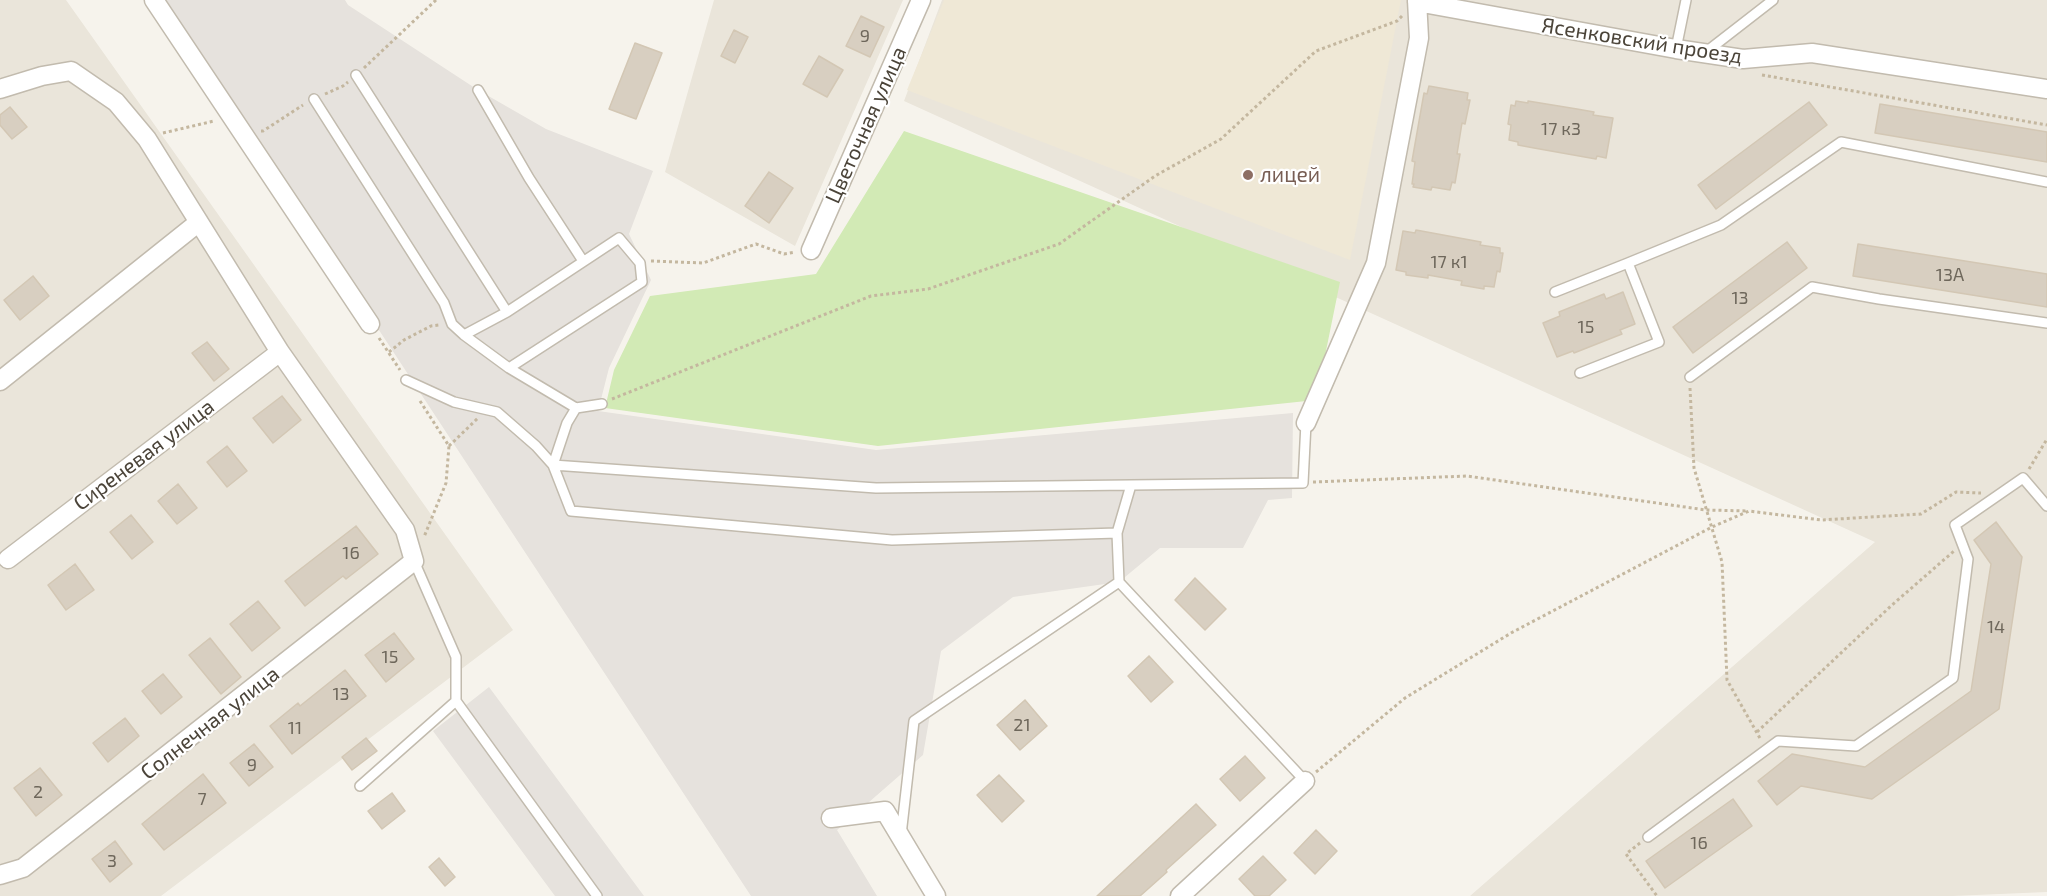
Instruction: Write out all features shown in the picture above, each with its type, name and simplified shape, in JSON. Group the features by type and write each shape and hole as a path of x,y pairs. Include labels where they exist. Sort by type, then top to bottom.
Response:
{"street":[{"path":"154,0 370,324"},
{"name":"Цветочная улица","path":"811,250 921,0"},
{"path":"1306,423 1376,263 1419,38 1417,1"},
{"name":"Ясенковский проезд","path":"1417,1 1676,49 1743,59 1812,53 2047,89"},
{"path":"0,89 42,76 71,71 116,102 147,139 280,352 405,530 414,561"},
{"path":"0,381 199,222"},
{"name":"Сиреневая улица","path":"8,559 280,352"},
{"name":"Солнечная улица","path":"0,875 23,868 414,561"},
{"path":"1180,896 1305,781"},
{"path":"831,818 885,811 936,896"}],"lane":[{"path":"1676,49 1686,0"},
{"path":"1704,53 1773,0"},
{"path":"356,75 507,312"},
{"path":"478,90 583,261"},
{"path":"314,99 444,303 452,324 509,368 576,408 602,404"},
{"path":"1555,292 1721,225 1841,142 2047,182"},
{"path":"464,335 507,312 619,238 640,263 642,282 509,368"},
{"path":"1580,373 1659,342 1628,263"},
{"path":"1690,377 1812,287 2047,323"},
{"path":"406,380 454,402 497,412 536,446 553,465 571,512 892,540 1118,533"},
{"path":"553,465 567,423 576,408"},
{"path":"553,465 876,488 1303,483 1306,423"},
{"path":"1648,837 1778,741 1856,746 1953,678 1968,559 1955,525 2023,478 2047,507"},
{"path":"1131,485 1118,533 1119,582 1305,781"},
{"path":"414,561 456,657 456,701 597,896"},
{"path":"901,837 915,721 1119,582"},
{"path":"360,786 456,701"}],"path":[{"path":"147,139 208,121 233,120 264,131 306,103 344,86 436,0"},
{"path":"602,404 871,296 928,289 1059,244 1155,176 1221,139 1316,51 1397,21 1417,1"},
{"path":"648,261 703,263 756,244 784,254 811,250"},
{"path":"370,324 449,446 446,483 414,561"},
{"path":"389,352 404,340 431,326 452,324"},
{"path":"1690,377 1694,468 1722,562 1727,680 1767,750"},
{"path":"449,446 478,418 497,412"},
{"path":"2023,478 2047,439"},
{"path":"1303,483 1467,476 1706,510 1749,511 1821,520 1921,514 1956,492 2001,494"},
{"path":"1305,781 1405,698 1511,633 1712,527 1749,511"},
{"path":"1757,732 1892,604 1962,544"},
{"path":"1648,837 1626,854 1658,896"}],"shaded area":[{"path":"0,0 66,0 513,630 161,896 0,896"},
{"path":"162,0 345,0 348,5 478,90 546,129 653,171 629,234 651,280 609,368 598,411 876,450 1293,413 1292,498 1268,500 1243,548 1160,548 1119,582 1013,597 941,651 923,755 837,830 877,896 751,896"},
{"path":"714,0 903,0 795,246 665,172"},
{"path":"942,0 2047,0 2047,892 1952,896 1470,896 1875,542 904,101"},
{"name":"лицей","path":"944,0 1401,0 1350,260 907,90"},
{"path":"489,687 644,896 555,896 433,731"}],"green space":[{"path":"904,131 1340,282 1316,400 878,446 605,408 614,370 650,296 816,274"}],"building":[{"path":"861,16 884,27 870,57 846,46"},
{"path":"734,30 748,37 735,63 721,56"},
{"path":"635,43 662,53 636,119 609,109"},
{"path":"819,56 843,70 827,97 803,84"},
{"path":"1429,86 1468,93 1467,100 1470,100 1465,124 1462,123 1455,183 1452,182 1450,190 1432,187 1431,190 1413,187 1414,184 1412,184 1415,162 1412,161 1424,93 1427,94"},
{"path":"1516,101 1577,109 1594,112 1593,115 1613,118 1606,158 1597,156 1596,159 1534,148 1518,145 1518,142 1509,140 1511,125 1508,124 1511,105 1515,106"},
{"path":"1809,102 1827,125 1716,209 1698,185"},
{"path":"1880,104 2047,132 2047,162 1875,133"},
{"path":"10,107 27,127 12,139 0,125 0,115"},
{"path":"769,172 793,188 769,223 745,206"},
{"path":"1416,230 1481,242 1480,245 1500,248 1500,253 1503,253 1500,272 1497,271 1494,287 1484,286 1484,289 1461,285 1462,281 1428,275 1428,278 1406,275 1406,272 1396,270 1403,231 1415,233"},
{"path":"1787,242 1807,268 1693,353 1673,327"},
{"path":"1858,244 2047,274 2047,307 1853,276"},
{"path":"33,276 49,296 20,320 4,300"},
{"path":"1623,292 1635,324 1620,330 1622,334 1574,353 1573,351 1557,357 1543,323 1560,316 1559,312 1604,294 1606,299"},
{"path":"207,342 229,369 214,381 192,353"},
{"path":"282,396 301,420 273,443 253,418"},
{"path":"227,446 247,471 227,487 207,462"},
{"path":"178,484 197,508 177,524 158,501"},
{"path":"131,515 153,542 132,559 110,532"},
{"path":"1996,522 2022,557 1999,709 1872,799 1801,786 1777,805 1758,781 1792,754 1865,767 1971,691 1991,564 1974,540"},
{"path":"356,526 378,554 346,579 343,576 305,606 285,581"},
{"path":"75,564 94,590 66,610 48,585"},
{"path":"1195,578 1226,609 1205,630 1175,600"},
{"path":"258,601 280,628 252,651 230,624"},
{"path":"394,633 414,659 386,682 365,655"},
{"path":"210,638 241,677 221,694 189,655"},
{"path":"1149,656 1173,682 1151,702 1128,676"},
{"path":"345,670 366,696 292,754 270,726 298,703 300,706"},
{"path":"163,674 182,697 161,714 142,691"},
{"path":"1025,700 1047,726 1020,750 997,725"},
{"path":"125,718 139,736 108,762 93,743"},
{"path":"366,738 377,751 352,770 342,757"},
{"path":"254,744 273,767 249,786 230,763"},
{"path":"1245,756 1265,778 1240,801 1220,779"},
{"path":"40,768 62,795 36,816 14,788"},
{"path":"203,774 226,803 164,850 142,824"},
{"path":"999,775 1024,801 1002,822 977,795"},
{"path":"392,793 405,811 382,829 368,811"},
{"path":"1733,799 1752,826 1665,888 1646,861"},
{"path":"1196,804 1216,825 1166,870 1167,872 1140,896 1097,896"},
{"path":"1316,830 1337,851 1315,874 1294,853"},
{"path":"115,841 132,864 110,882 92,859"},
{"path":"1263,856 1286,880 1269,896 1255,896 1239,879"},
{"path":"439,858 455,877 445,886 429,867"}],"place":[{"name":"лицей","path":"1248,175"}]}
